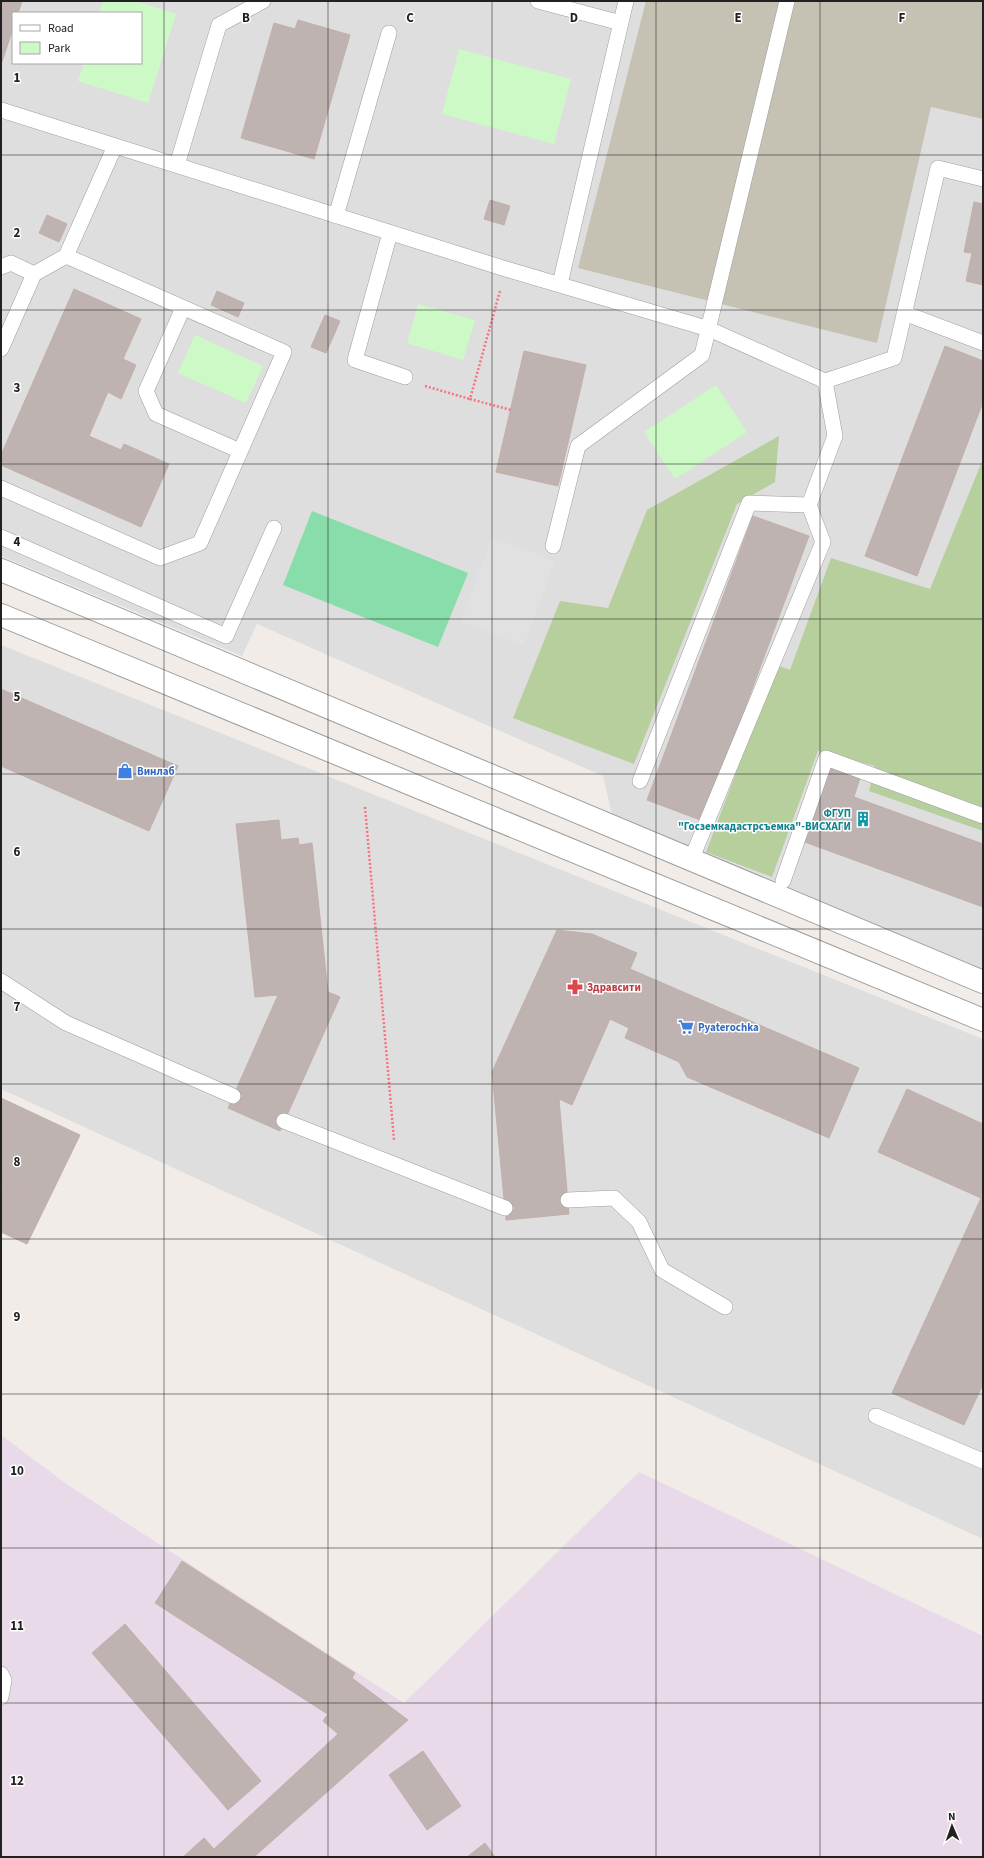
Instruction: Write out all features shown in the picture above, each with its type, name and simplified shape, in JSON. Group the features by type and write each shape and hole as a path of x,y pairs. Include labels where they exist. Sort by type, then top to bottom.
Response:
{"street":[{"path":"1,570 983,982"},
{"path":"1,615 983,1020"}],"lane":[{"path":"176,165 219,25 263,1"},
{"path":"538,1 621,23"},
{"path":"560,284 626,1"},
{"path":"553,546 578,446 702,356 788,1"},
{"path":"336,216 389,33"},
{"path":"1,110 506,269 708,329 825,381 894,358 938,168 983,179"},
{"path":"1,349 34,274 66,256 115,146"},
{"path":"390,232 355,360 405,377"},
{"path":"1,488 160,558 200,543 284,352 66,256"},
{"path":"1,267 11,263 34,274"},
{"path":"183,308 146,391 156,414 240,451"},
{"path":"904,313 983,343"},
{"path":"692,860 822,542 809,505 835,436 825,381"},
{"path":"640,781 749,502 809,505"},
{"path":"1,537 226,636 274,528"},
{"path":"783,881 826,758 983,816"},
{"path":"1,981 66,1024 233,1096"},
{"path":"284,1120 505,1208"},
{"path":"568,1200 614,1198 639,1222 662,1270 725,1307"},
{"path":"876,1416 983,1461"},
{"path":"1,1674 4,1680 1,1697"}],"path":[{"path":"470,399 506,269"},
{"path":"405,377 429,388 511,410"},
{"path":"365,808 396,1165"}],"shaded area":[{"path":"1,1 983,1 983,971 615,828 603,776 257,624 242,656 1,556"},
{"path":"646,1 983,1 983,119 931,107 877,343 578,268"},
{"path":"492,537 555,561 524,645 461,622"},
{"path":"1,645 983,1039 983,1539 1,1089"},
{"path":"1,1435 68,1485 404,1703 639,1472 983,1636 983,1857 1,1857"}],"green space":[{"path":"103,1 135,1 176,14 148,103 78,81 84,64 142,64 142,12 99,12"},
{"path":"459,49 571,79 554,144 442,114"},
{"path":"418,304 475,320 463,360 407,343"},
{"path":"195,335 263,366 246,403 178,373"},
{"path":"716,385 747,432 675,479 644,432"},
{"path":"779,436 775,482 737,504 634,764 513,718 560,601 608,608 647,510"},
{"path":"983,459 983,831 869,791 875,766 818,751 772,877 706,852 777,665 790,670 831,558 930,589"},
{"path":"312,511 468,573 438,647 283,585"}],"building":[{"path":"1,1 22,1 18,12 12,12 12,31 1,65"},
{"path":"298,20 350,35 314,159 241,138 274,23 295,29"},
{"path":"490,200 510,206 504,225 484,219"},
{"path":"974,202 983,204 983,285 966,281 972,253 964,252"},
{"path":"47,215 67,224 59,242 39,233"},
{"path":"74,289 141,319 123,359 136,365 121,399 108,392 89,436 121,450 124,444 169,464 141,527 1,465 1,455"},
{"path":"217,291 244,303 238,317 211,305"},
{"path":"325,315 340,321 326,353 311,347"},
{"path":"945,346 983,361 983,402 917,576 865,556"},
{"path":"524,351 586,365 558,486 496,472"},
{"path":"753,516 809,536 703,821 647,800"},
{"path":"1,689 178,766 149,831 1,766"},
{"name":"ФГУП \"Госземкадастрсъемка\"-ВИСХАГИ","path":"829,767 860,778 854,797 983,844 983,907 802,841"},
{"path":"279,820 281,840 298,838 299,845 312,843 328,992 340,997 280,1131 228,1108 278,995 255,997 236,824"},
{"path":"557,930 592,934 637,953 630,969 859,1068 829,1138 687,1077 679,1062 625,1038 629,1028 610,1019 572,1105 559,1099 569,1214 506,1220 492,1072"},
{"path":"907,1089 983,1124 983,1384 964,1425 892,1393 981,1198 878,1152"},
{"path":"1,1098 80,1135 46,1205 1,1183"},
{"path":"1,1183 46,1205 27,1244 1,1232"},
{"path":"182,1561 355,1673 329,1715 155,1603"},
{"path":"125,1624 261,1781 228,1810 92,1653"},
{"path":"352,1678 408,1720 254,1857 183,1857 204,1838 214,1849 338,1734 323,1721"},
{"path":"423,1751 461,1806 427,1830 389,1775"},
{"path":"485,1843 495,1857 467,1857"}],"place":[{"name":"Винлаб","path":"125,771"},
{"name":"ФГУП \"Госземкадастрсъемка\"-ВИСХАГИ","path":"863,819"},
{"name":"Здравсити","path":"575,987"},
{"name":"Pyaterochka","path":"686,1027"}]}
